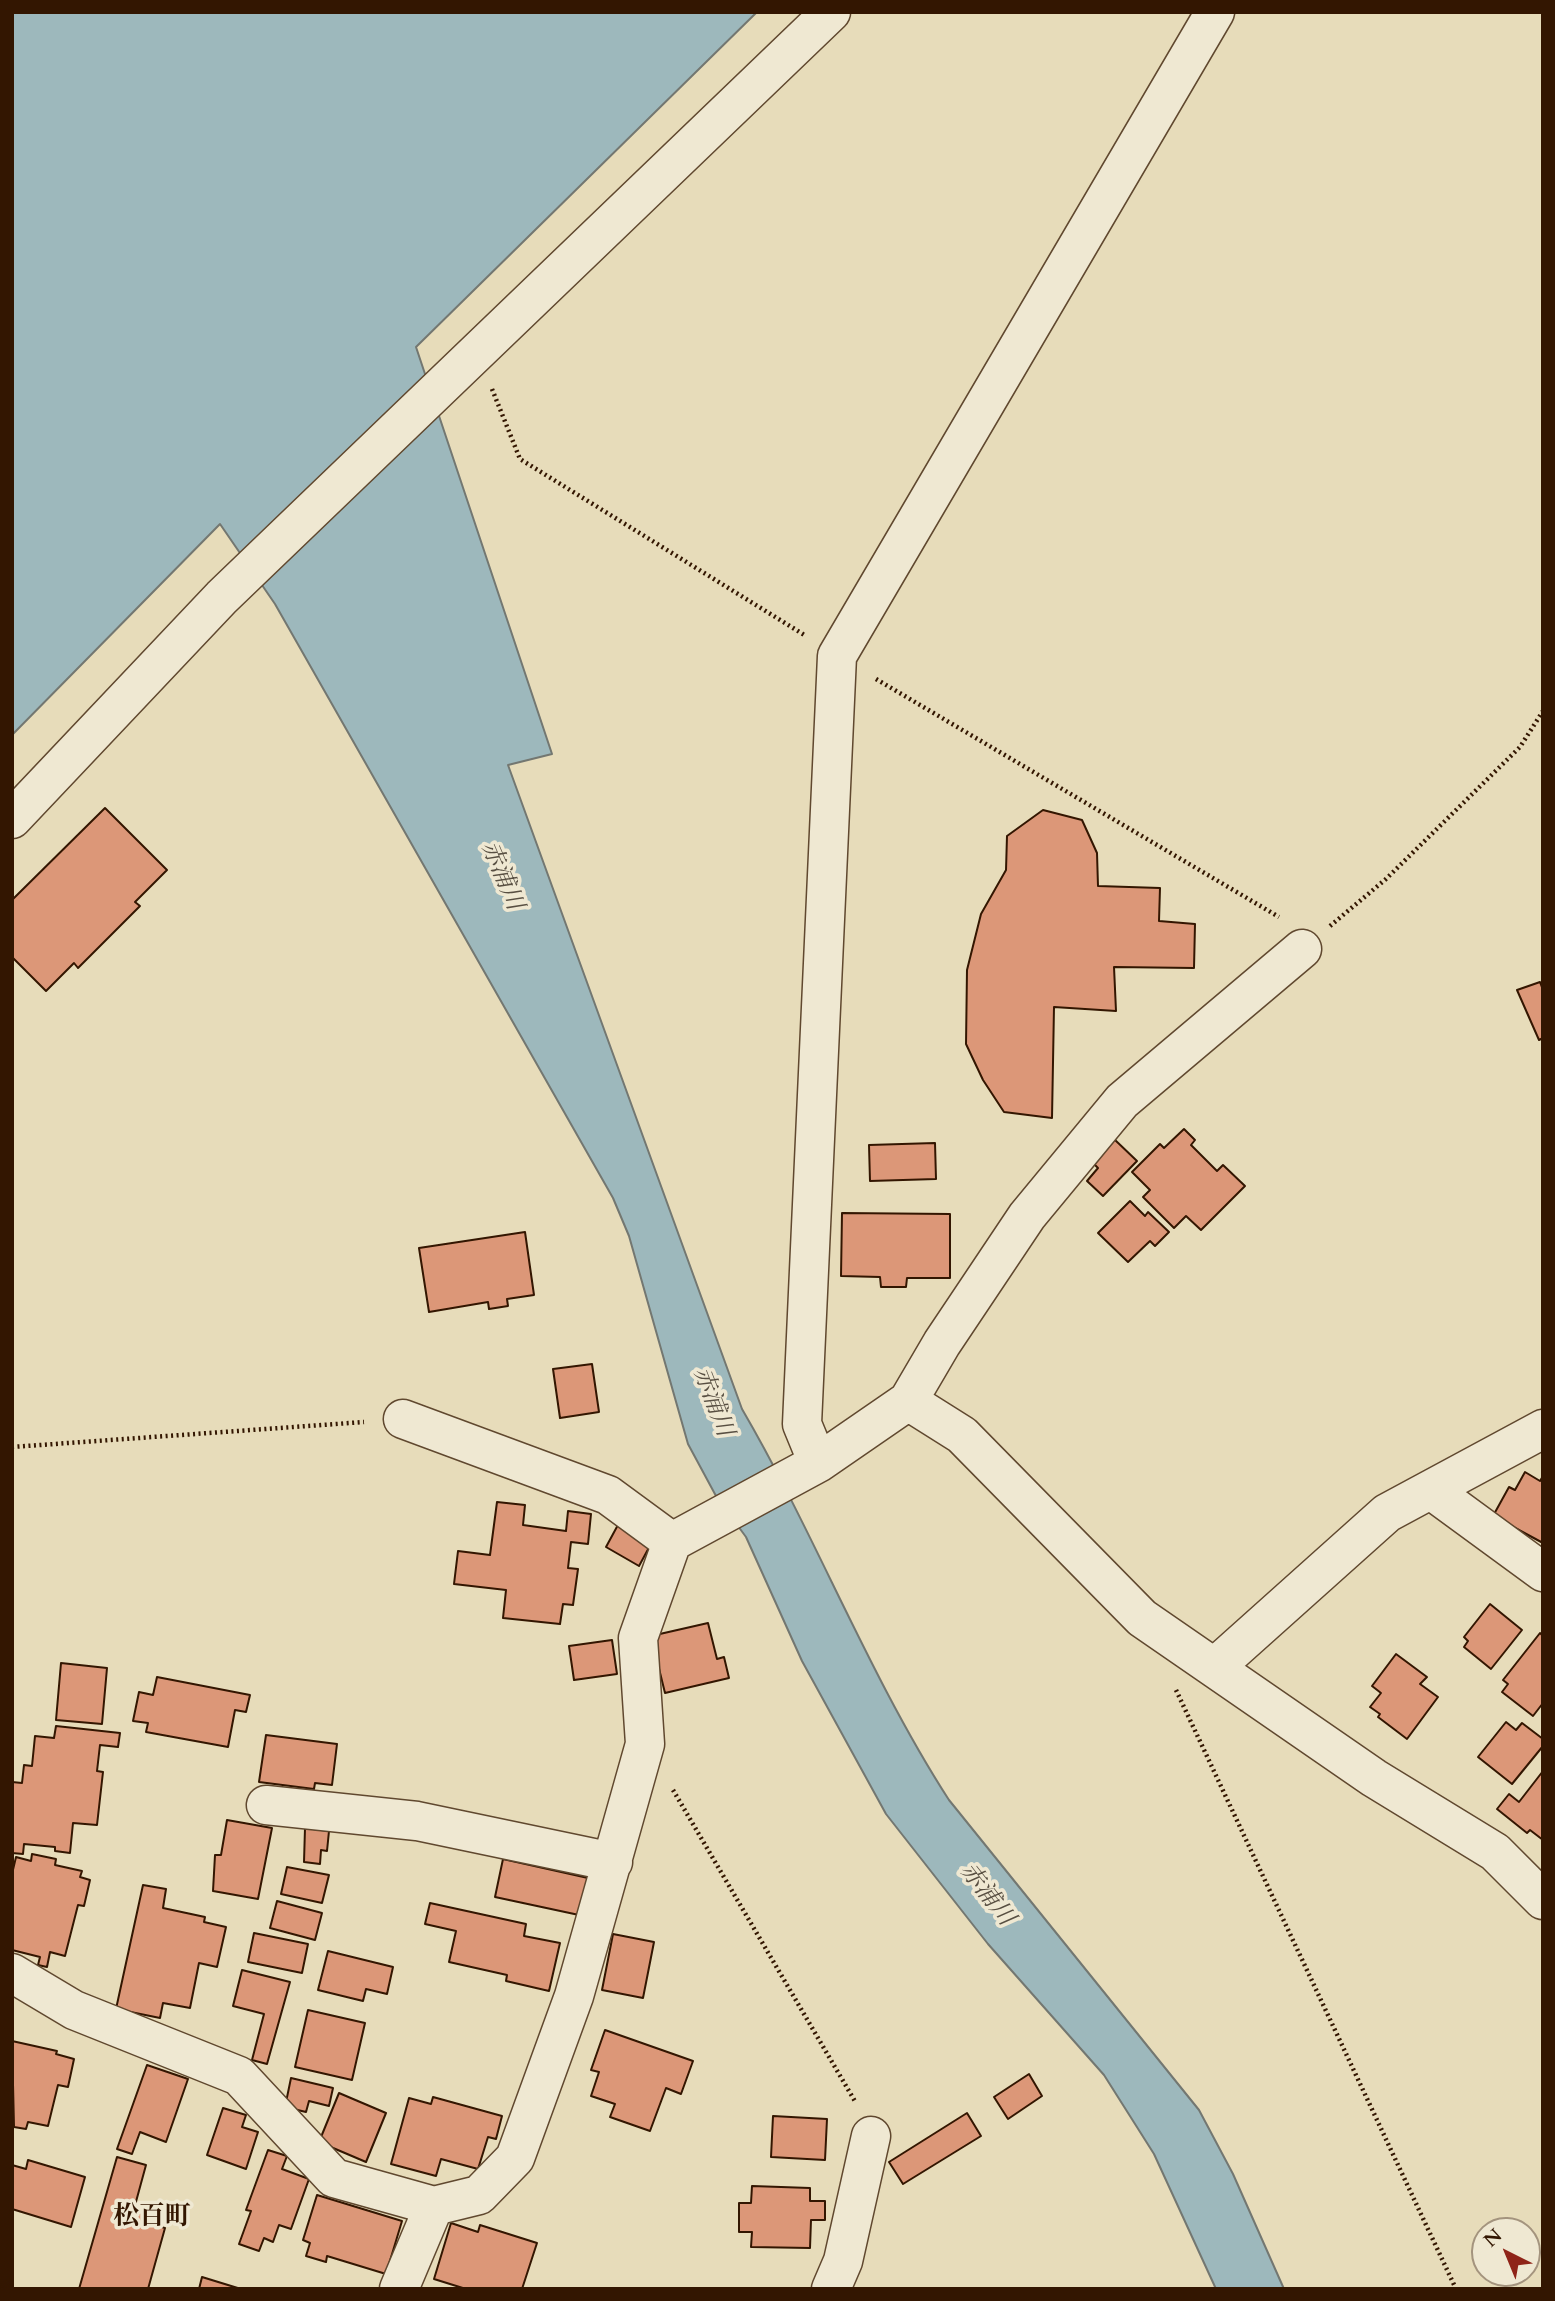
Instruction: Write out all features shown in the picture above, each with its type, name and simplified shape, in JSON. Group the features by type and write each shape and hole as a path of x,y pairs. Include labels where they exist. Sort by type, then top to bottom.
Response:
{"street":[{"path":"12,819 222,597 831,12"},
{"path":"818,1464 802,1424 837,656 1215,12"},
{"path":"12,1973 74,2010 239,2076 334,2178 433,2206 479,2195 514,2158 574,1996 614,1862 646,1744 638,1638 672,1542 716,1516 818,1464 908,1402 942,1343 1027,1216 1122,1101 1302,949"},
{"path":"908,1402 962,1435 1142,1618 1374,1778 1495,1852 1543,1900"},
{"path":"403,1419 608,1496 672,1542"},
{"path":"1215,1667 1387,1513 1543,1429"},
{"path":"1431,1490 1543,1572"},
{"path":"266,1805 417,1821 614,1862"},
{"path":"831,2289 843,2261 871,2136"},
{"path":"399,2289 433,2206"}],"path":[{"path":"477,351 520,459 837,656 1289,922 1302,949 1386,878 1510,756 1543,711"},
{"path":"12,1447 403,1419"},
{"path":"1171,1681 1456,2289"},
{"path":"646,1744 864,2116 871,2136"}],"water":[{"name":"赤浦川","path":"12,12 757,12 416,347 552,754 508,765 742,1409 920,1753 949,1800 1199,2110 1233,2174 1284,2289 1216,2289 1154,2154 1104,2075 988,1944 886,1814 802,1661 746,1537 716,1496 688,1444 629,1236 613,1198 275,604 220,524 12,735"}],"building":[{"path":"105,808 167,870 135,902 140,906 78,968 74,963 46,991 12,957 12,900"},
{"path":"1043,810 1082,820 1097,853 1098,886 1160,888 1159,921 1195,924 1194,968 1114,967 1116,1011 1054,1007 1052,1118 1004,1112 983,1080 966,1044 967,970 981,914 1006,870 1007,836"},
{"path":"1540,982 1543,990 1543,1038 1539,1040 1517,990"},
{"path":"1184,1129 1195,1140 1191,1145 1217,1171 1223,1165 1245,1186 1201,1230 1186,1216 1174,1228 1143,1197 1150,1190 1132,1172 1160,1144 1164,1148"},
{"path":"1114,1139 1137,1161 1103,1196 1087,1181 1098,1168 1092,1162"},
{"path":"935,1143 936,1179 870,1181 869,1145"},
{"path":"1130,1201 1145,1216 1148,1212 1169,1232 1155,1246 1150,1241 1128,1262 1098,1233"},
{"path":"842,1213 950,1214 950,1278 907,1278 906,1287 881,1287 880,1277 841,1276"},
{"path":"525,1232 534,1295 507,1299 508,1306 489,1309 488,1302 429,1312 419,1248"},
{"path":"592,1364 599,1412 560,1418 553,1369"},
{"path":"1525,1472 1540,1481 1543,1476 1543,1543 1493,1516 1509,1487 1515,1490"},
{"path":"497,1502 525,1505 523,1525 566,1531 568,1511 591,1514 588,1544 571,1542 568,1568 578,1569 573,1605 563,1604 560,1624 503,1618 506,1590 454,1584 458,1551 490,1555"},
{"path":"619,1523 652,1542 639,1566 606,1547"},
{"path":"1490,1604 1522,1630 1491,1669 1464,1647 1468,1641 1464,1637"},
{"path":"708,1623 717,1659 724,1657 729,1678 665,1693 651,1636"},
{"path":"1540,1633 1543,1636 1543,1703 1533,1716 1502,1692 1508,1684 1503,1680"},
{"path":"612,1640 617,1674 574,1680 569,1646"},
{"path":"1396,1654 1427,1677 1420,1684 1438,1697 1407,1739 1378,1717 1380,1714 1370,1707 1381,1693 1372,1686"},
{"path":"61,1663 107,1668 102,1724 56,1720"},
{"path":"157,1677 250,1695 246,1712 235,1710 228,1747 146,1732 148,1723 133,1721 139,1692 153,1695"},
{"path":"1506,1722 1516,1730 1522,1723 1543,1739 1543,1746 1512,1784 1478,1757"},
{"path":"56,1726 120,1733 118,1747 100,1745 97,1771 103,1772 97,1825 73,1823 70,1853 55,1851 55,1847 24,1844 23,1854 12,1853 12,1782 22,1783 24,1765 32,1766 35,1736 54,1738"},
{"path":"266,1735 337,1744 332,1785 315,1783 314,1789 259,1782"},
{"path":"1543,1771 1543,1840 1530,1830 1527,1833 1497,1809 1509,1794 1519,1802"},
{"path":"227,1820 272,1828 258,1899 213,1891 215,1855 221,1855"},
{"path":"305,1828 329,1831 327,1851 321,1850 320,1864 304,1862"},
{"path":"32,1854 56,1859 55,1865 82,1871 80,1877 90,1880 84,1906 78,1905 65,1956 50,1952 47,1967 38,1965 40,1957 12,1950 12,1874 16,1857 31,1861"},
{"path":"503,1859 588,1878 579,1915 495,1897"},
{"path":"287,1867 329,1875 322,1903 281,1894"},
{"path":"143,1885 166,1889 163,1908 205,1917 204,1922 226,1927 217,1967 199,1963 190,2008 163,2003 160,2018 116,2009"},
{"path":"277,1901 322,1913 315,1940 270,1928"},
{"path":"430,1903 526,1924 524,1936 560,1943 549,1991 506,1981 507,1975 449,1962 456,1931 425,1924"},
{"path":"254,1933 308,1944 302,1973 248,1962"},
{"path":"613,1934 654,1942 643,1998 602,1990"},
{"path":"328,1951 393,1967 387,1994 366,1989 363,2001 318,1990"},
{"path":"242,1970 290,1982 267,2064 252,2060 264,2014 233,2006"},
{"path":"308,2010 365,2023 352,2080 295,2067"},
{"path":"605,2030 693,2061 681,2094 666,2088 650,2131 610,2117 615,2104 591,2096 599,2072 591,2070"},
{"path":"12,2041 57,2051 56,2054 74,2059 68,2087 58,2085 48,2126 28,2122 26,2129 14,2127"},
{"path":"147,2065 188,2079 166,2142 140,2132 132,2154 117,2149"},
{"path":"1029,2074 1042,2096 1008,2119 994,2097"},
{"path":"291,2078 333,2088 329,2106 309,2101 306,2112 285,2107"},
{"path":"339,2093 386,2113 366,2162 319,2142"},
{"path":"433,2097 502,2116 496,2139 488,2137 478,2169 441,2159 436,2176 391,2164 409,2098 431,2104"},
{"path":"223,2108 246,2115 242,2127 258,2132 246,2169 207,2155"},
{"path":"967,2113 981,2136 903,2184 889,2162"},
{"path":"773,2116 827,2119 825,2160 771,2157"},
{"path":"268,2150 287,2156 282,2169 309,2179 291,2229 279,2225 273,2242 264,2238 259,2251 239,2244 251,2211 246,2210"},
{"path":"117,2157 146,2165 134,2209 149,2213 146,2222 165,2228 148,2289 79,2289"},
{"path":"28,2160 85,2177 71,2227 12,2209 12,2165 26,2169"},
{"path":"752,2186 810,2188 810,2201 825,2201 825,2220 811,2220 810,2248 751,2247 752,2232 739,2232 739,2203 751,2203"},
{"path":"317,2195 402,2221 386,2274 327,2256 326,2262 306,2256 310,2243 303,2240"},
{"path":"451,2223 478,2232 480,2225 537,2243 522,2289 466,2289 434,2279"},
{"path":"202,2277 241,2289 199,2289"}],"district":[{"name":"松百町","path":"152,2218"}]}
